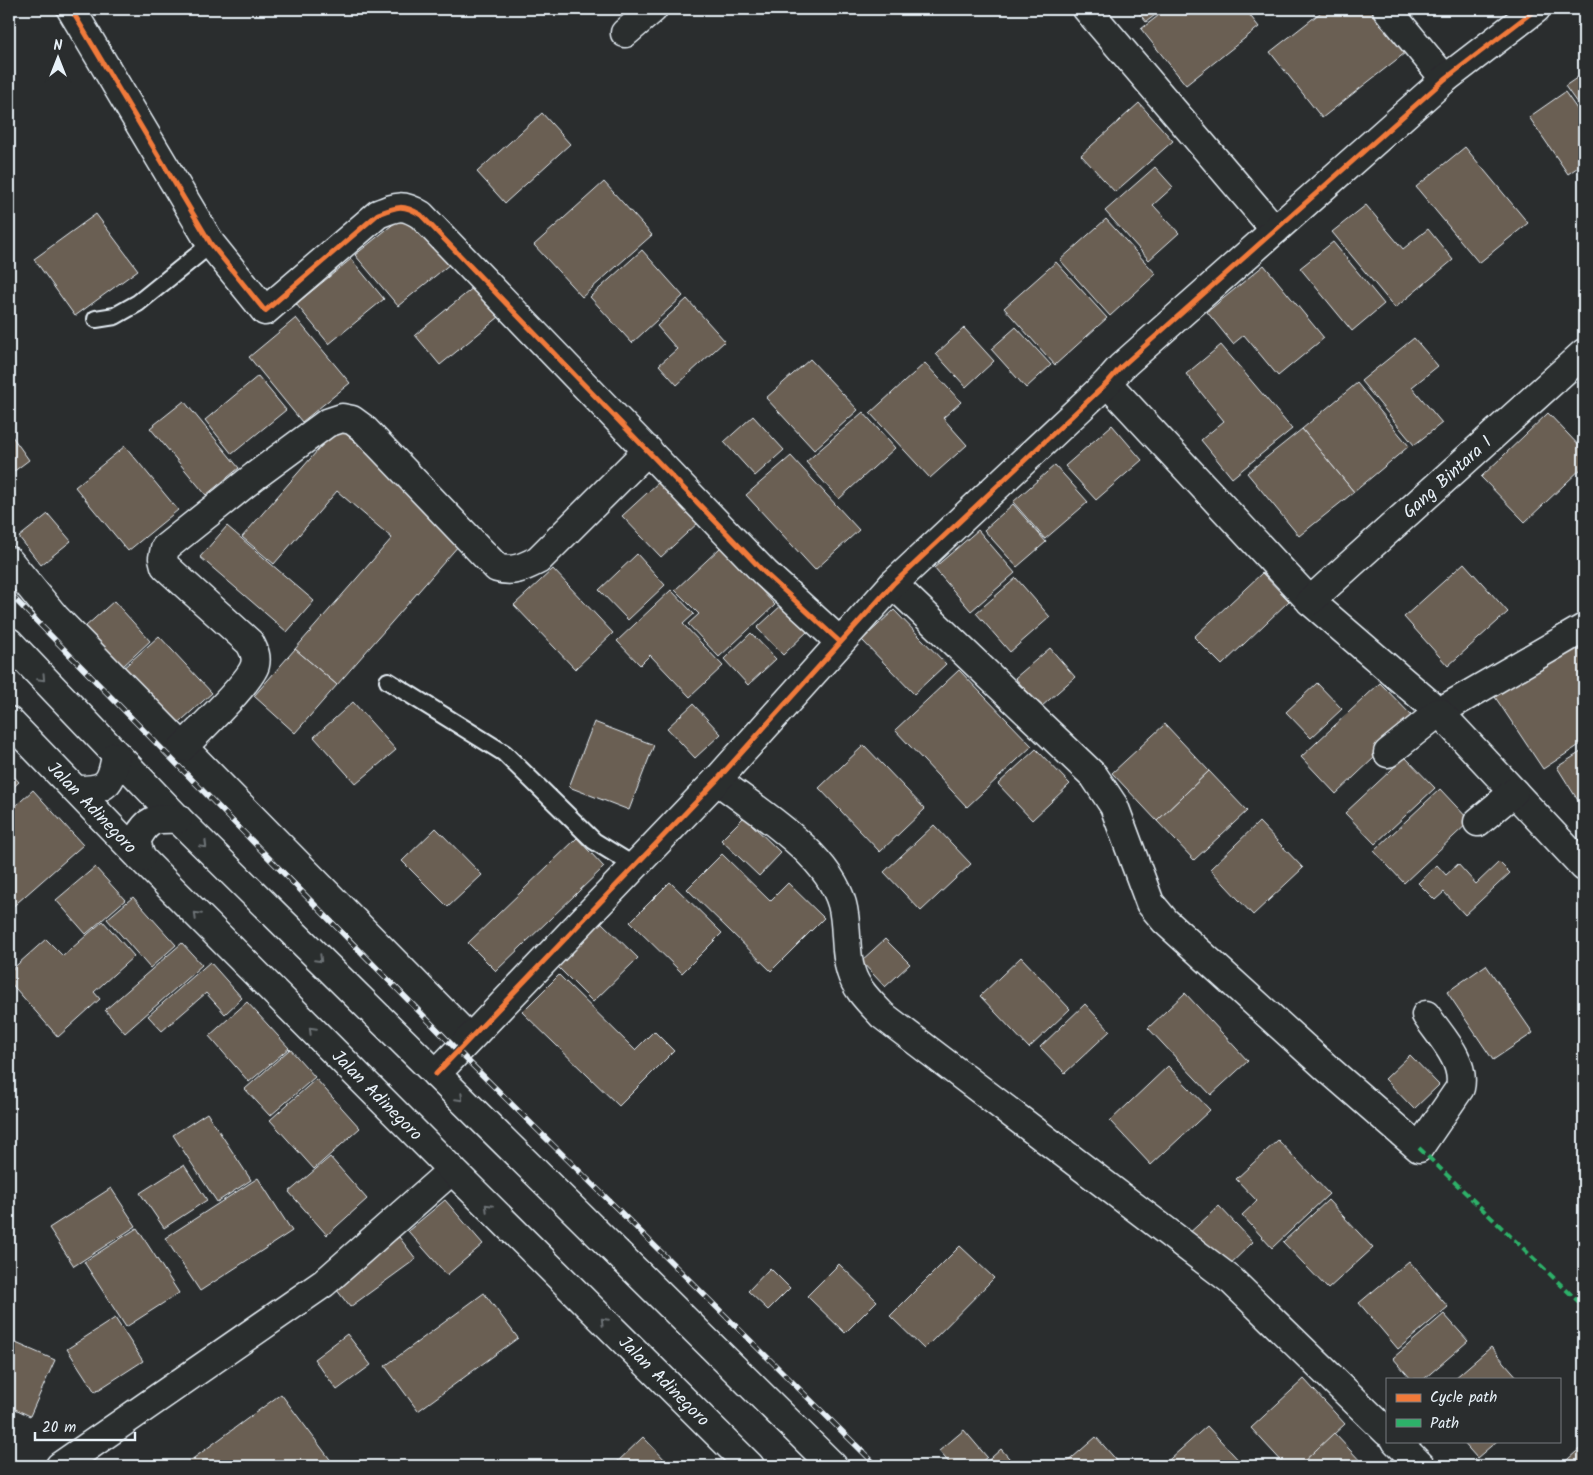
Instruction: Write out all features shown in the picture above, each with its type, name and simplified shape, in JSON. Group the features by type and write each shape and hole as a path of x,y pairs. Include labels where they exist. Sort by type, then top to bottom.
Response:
{"main road":[{"path":"72,9 211,244 265,311 378,214 394,208 407,206 421,215 765,573 840,642"},
{"path":"625,33 653,9"},
{"path":"1087,9 1275,230"},
{"path":"1387,9 1445,78"},
{"path":"436,1074 717,780 893,584 1107,384 1121,367 1445,78 1536,9"},
{"name":"Gang Bintara I","path":"1310,601 1584,353"},
{"path":"1107,384 1310,601 1439,712 1584,867"},
{"path":"182,748 255,667 256,655 250,643 165,566 162,558 165,548 255,476 327,423 342,418 352,420 364,428 497,568 507,571 522,568 538,560 648,450"},
{"path":"9,561 55,617 182,748 470,1038"},
{"path":"893,584 1094,776 1114,806 1150,903 1165,921 1328,1070 1419,1148 1460,1088 1462,1078 1456,1059 1426,1015"},
{"path":"1388,753 1439,712 1584,628"},
{"path":"9,642 178,819 833,1466"},
{"name":"Jalan Adinegoro","path":"9,721 141,858 750,1466"},
{"path":"77,790 97,790 112,777 116,756"},
{"path":"717,780 796,841 822,868 834,885 842,904 851,972 861,992 882,1015 1232,1281 1386,1431"},
{"path":"1478,822 1514,792"},
{"path":"141,858 136,841 142,828 156,818 178,819"},
{"path":"60,1466 324,1284 452,1170"},
{"path":"1397,1442 1421,1466"}],"lane":[{"path":"96,319 115,316 138,303 211,244"},
{"path":"388,681 504,754 594,841 633,866"}],"building":[{"path":"1136,9 1163,9 1146,22"},
{"path":"1167,9 1245,9 1259,27 1186,85 1141,29"},
{"path":"1325,9 1370,9 1405,53 1322,118 1270,52"},
{"path":"1584,39 1584,51 1579,43"},
{"path":"1584,73 1584,113 1565,86"},
{"path":"1565,92 1584,119 1584,163 1568,174 1529,117"},
{"path":"1139,103 1173,141 1115,192 1081,155"},
{"path":"542,113 570,144 505,203 477,172"},
{"path":"1465,147 1528,223 1479,263 1416,187"},
{"path":"1155,167 1173,187 1153,205 1179,233 1149,260 1105,211"},
{"path":"604,182 652,235 582,297 534,245"},
{"path":"1366,205 1403,249 1428,229 1453,260 1395,308 1332,232"},
{"path":"407,213 450,264 398,306 355,255"},
{"path":"96,214 138,270 75,316 34,259"},
{"path":"1106,219 1156,274 1110,316 1060,260"},
{"path":"1333,242 1384,304 1352,331 1300,268"},
{"path":"642,250 683,296 632,343 590,297"},
{"path":"351,259 384,299 329,344 296,304"},
{"path":"1056,262 1107,318 1055,365 1004,308"},
{"path":"1264,265 1324,338 1278,376 1244,335 1233,344 1207,312"},
{"path":"474,287 499,317 440,365 415,335"},
{"path":"687,299 725,341 677,385 659,365 677,349 657,326"},
{"path":"296,318 350,383 302,422 249,357"},
{"path":"1016,327 1051,365 1026,388 991,349"},
{"path":"964,328 994,361 966,387 936,354"},
{"path":"1414,338 1438,366 1412,387 1442,423 1414,445 1361,381"},
{"path":"1221,345 1292,429 1232,478 1201,440 1224,421 1186,374"},
{"path":"810,359 858,410 814,450 766,398"},
{"path":"925,363 961,402 943,418 967,445 930,478 870,413"},
{"path":"258,376 286,410 232,454 205,420"},
{"path":"1357,383 1409,446 1354,492 1302,429"},
{"path":"184,401 239,468 206,495 150,428"},
{"path":"863,412 895,448 839,499 806,462"},
{"path":"1548,413 1584,451 1584,466 1525,522 1481,477"},
{"path":"753,416 784,450 755,476 724,442"},
{"path":"1112,425 1142,460 1096,500 1065,466"},
{"path":"338,427 466,537 337,685 295,649 392,538 337,491 274,564 242,537"},
{"path":"1302,429 1354,492 1299,536 1247,473"},
{"path":"9,432 29,460 9,475"},
{"path":"125,446 178,510 128,551 75,487"},
{"path":"791,456 859,530 815,570 746,495"},
{"path":"1055,465 1088,502 1045,539 1013,502"},
{"path":"660,481 699,522 661,557 622,516"},
{"path":"1013,504 1046,542 1017,567 984,530"},
{"path":"48,514 71,541 41,565 19,537"},
{"path":"227,526 314,601 287,632 200,557"},
{"path":"978,530 1015,573 971,611 934,568"},
{"path":"721,547 775,605 719,657 688,624 699,614 675,590"},
{"path":"637,554 665,585 628,620 599,590"},
{"path":"1464,563 1508,612 1448,666 1404,617"},
{"path":"553,569 613,633 575,669 514,605"},
{"path":"1262,573 1289,601 1222,665 1194,637"},
{"path":"1016,578 1050,617 1010,652 976,613"},
{"path":"671,590 694,614 683,624 723,666 690,697 650,655 640,665 617,641"},
{"path":"114,601 150,641 122,667 85,627"},
{"path":"785,602 811,628 783,655 757,628"},
{"path":"894,610 946,664 914,694 862,640"},
{"path":"751,633 776,659 748,685 724,659"},
{"path":"159,636 212,693 173,728 120,671"},
{"path":"1584,639 1584,742 1543,769 1495,697"},
{"path":"1050,648 1075,677 1041,707 1015,678"},
{"path":"295,649 337,685 295,733 254,696"},
{"path":"959,670 1032,746 967,807 895,730"},
{"path":"1317,683 1342,709 1311,738 1286,712"},
{"path":"1380,683 1415,719 1336,794 1301,757"},
{"path":"353,702 396,750 356,784 314,737"},
{"path":"693,704 721,734 695,758 667,728"},
{"path":"594,722 654,745 629,810 569,787"},
{"path":"1165,724 1209,771 1157,821 1112,773"},
{"path":"864,745 925,809 880,852 819,788"},
{"path":"1036,749 1070,784 1032,820 998,784"},
{"path":"1584,750 1584,810 1557,767"},
{"path":"1405,757 1435,788 1375,844 1345,813"},
{"path":"9,771 19,782 9,791"},
{"path":"1209,771 1247,811 1194,860 1157,821"},
{"path":"1440,789 1470,821 1404,883 1374,851"},
{"path":"33,790 83,845 9,910 9,812"},
{"path":"744,817 781,853 759,876 721,840"},
{"path":"1259,822 1303,868 1253,915 1210,869"},
{"path":"934,825 971,864 921,911 884,872"},
{"path":"436,828 482,875 448,907 402,861"},
{"path":"577,838 604,867 496,971 468,943"},
{"path":"722,854 770,901 788,883 824,918 771,971 687,889"},
{"path":"1499,862 1510,873 1465,915 1444,892 1435,900 1418,883 1437,865 1446,875 1458,864 1476,884"},
{"path":"95,867 125,900 86,934 56,900"},
{"path":"670,882 722,933 682,973 630,922"},
{"path":"133,897 176,945 150,968 107,919"},
{"path":"103,921 134,956 94,992 100,999 58,1037 9,981 9,972 46,939 63,956"},
{"path":"601,922 638,958 593,1002 557,966"},
{"path":"885,939 910,964 885,987 861,961"},
{"path":"182,943 202,965 125,1033 105,1010"},
{"path":"1021,957 1070,1009 1029,1048 980,996"},
{"path":"210,962 242,998 225,1014 206,993 162,1031 148,1016"},
{"path":"1486,965 1533,1033 1493,1060 1447,992"},
{"path":"559,975 635,1050 654,1031 674,1051 619,1106 522,1012"},
{"path":"1185,993 1248,1061 1211,1095 1148,1028"},
{"path":"247,1002 289,1048 249,1082 209,1036"},
{"path":"1085,1004 1110,1031 1065,1073 1040,1047"},
{"path":"290,1049 315,1077 270,1116 245,1089"},
{"path":"1410,1055 1439,1085 1414,1109 1385,1079"},
{"path":"1168,1066 1210,1110 1151,1165 1110,1121"},
{"path":"316,1079 360,1128 314,1169 270,1120"},
{"path":"207,1113 251,1180 217,1202 173,1135"},
{"path":"1278,1140 1329,1194 1272,1248 1242,1215 1257,1201 1236,1179"},
{"path":"330,1157 367,1199 327,1235 289,1192"},
{"path":"184,1165 207,1200 164,1228 140,1193"},
{"path":"258,1178 292,1231 200,1291 165,1238"},
{"path":"111,1188 136,1226 74,1266 49,1228"},
{"path":"445,1200 483,1244 447,1275 408,1231"},
{"path":"1328,1200 1373,1248 1328,1289 1283,1242"},
{"path":"1219,1206 1253,1242 1222,1272 1187,1235"},
{"path":"137,1228 179,1293 126,1327 84,1262"},
{"path":"399,1237 416,1259 350,1307 333,1285"},
{"path":"960,1246 994,1278 924,1349 890,1316"},
{"path":"1409,1261 1448,1307 1398,1349 1359,1303"},
{"path":"839,1264 877,1301 845,1333 807,1296"},
{"path":"770,1268 790,1288 768,1310 748,1291"},
{"path":"484,1293 518,1338 418,1411 385,1366"},
{"path":"1444,1314 1468,1341 1425,1378 1410,1378 1393,1358"},
{"path":"115,1318 143,1361 95,1392 67,1349"},
{"path":"347,1334 371,1365 337,1390 314,1359"},
{"path":"9,1340 55,1360 30,1416 9,1406"},
{"path":"1491,1347 1518,1378 1455,1378"},
{"path":"1304,1379 1345,1424 1299,1466 1286,1466 1251,1428"},
{"path":"281,1394 335,1466 183,1466"},
{"path":"1207,1426 1244,1466 1162,1466"},
{"path":"964,1430 987,1457 977,1466 952,1466 939,1451"},
{"path":"1334,1433 1365,1466 1299,1466"},
{"path":"643,1437 671,1466 613,1466"},
{"path":"1096,1437 1120,1464 1117,1466 1067,1466 1065,1464"},
{"path":"1463,1442 1496,1442 1477,1458"},
{"path":"1584,1445 1584,1466 1560,1466"},
{"path":"1001,1449 1016,1466 982,1466"}],"railway":[{"path":"9,593 458,1051 877,1466"}],"marked path":[{"path":"1419,1148 1584,1307"}],"cycle path":[{"path":"71,9 211,244 265,311 378,214 400,207 410,209 421,215 765,573 840,642"},
{"path":"436,1074 717,780 893,584 1107,383 1121,367 1445,79 1536,9"}]}
